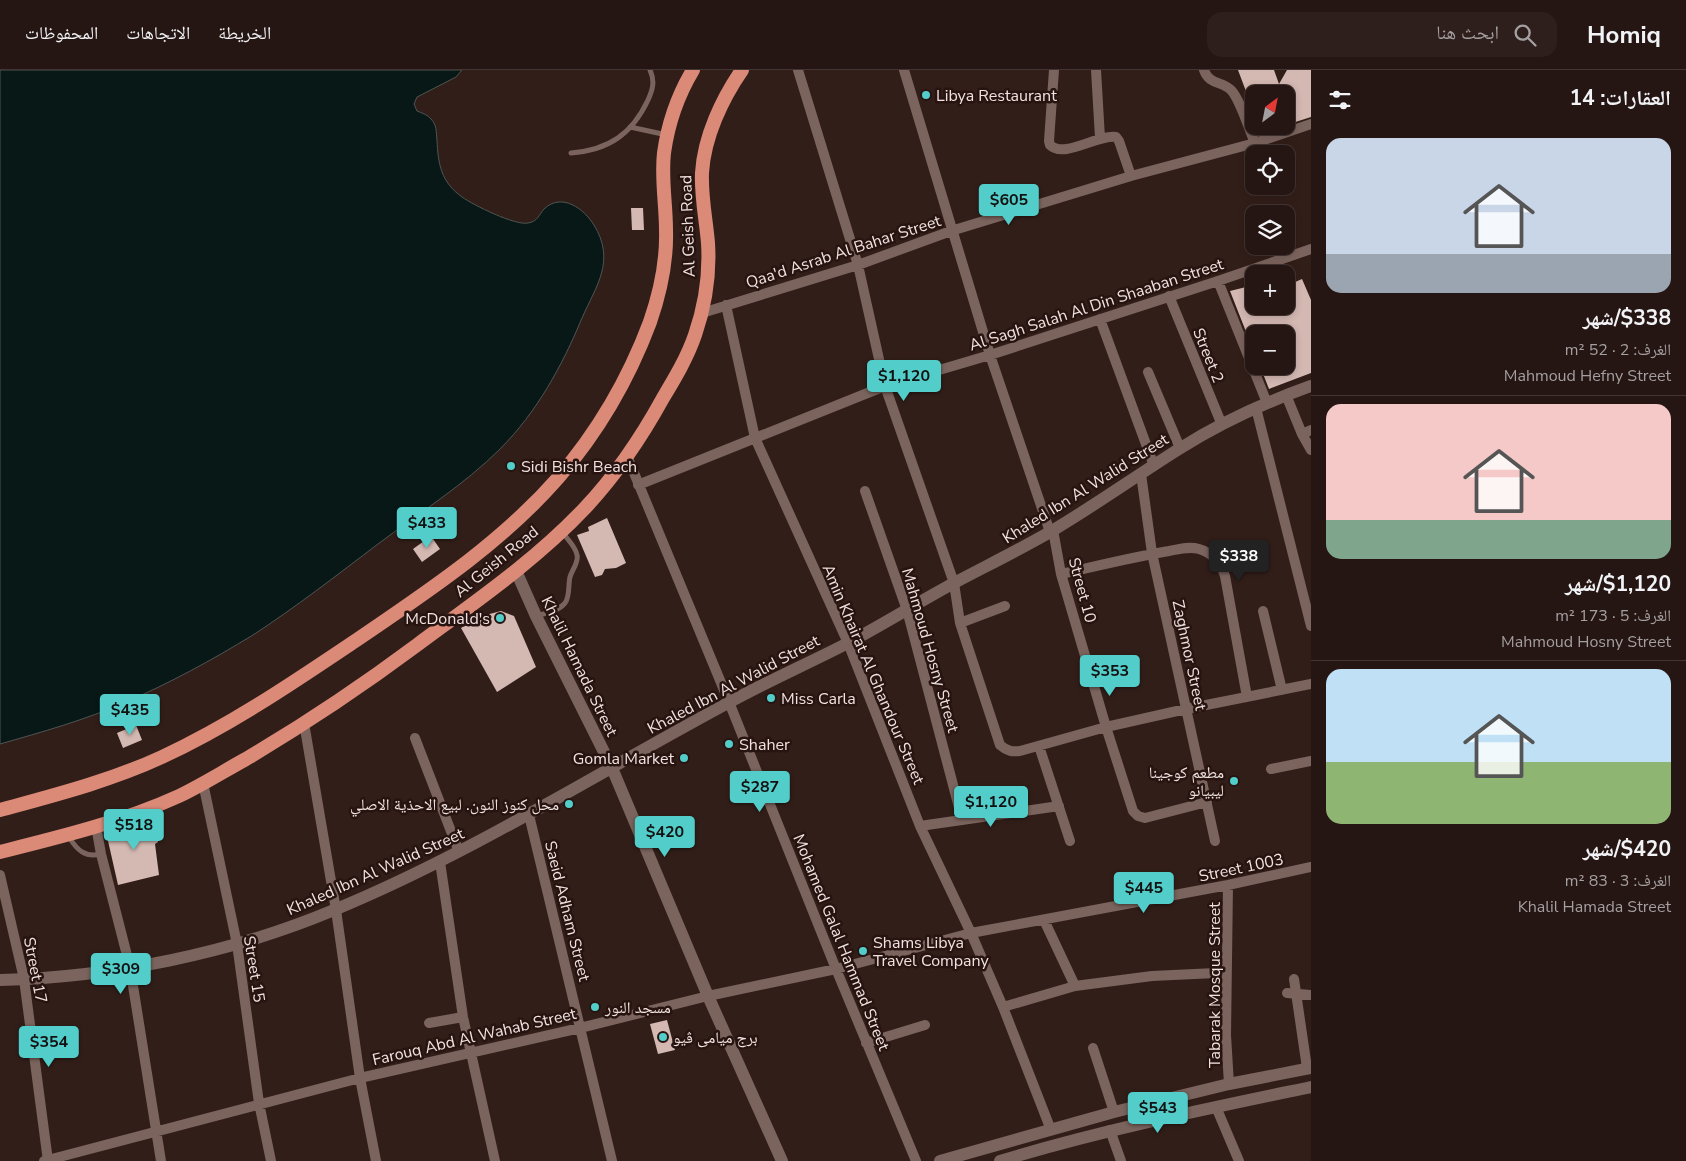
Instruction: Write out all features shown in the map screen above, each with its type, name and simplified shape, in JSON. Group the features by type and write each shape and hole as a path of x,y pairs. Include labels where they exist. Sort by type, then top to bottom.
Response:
{"highway":[{"name":"Al Geish Road","path":"0,810 64,793 129,771 195,741 288,686 441,582 490,543 536,501 573,459 601,419 629,368 653,312 663,273 665,253 666,226 663,172 667,135 674,111 694,70"},
{"name":"Al Geish Road","path":"0,852 96,826 159,804 203,783 304,723 395,661 516,571 561,531 598,492 627,456 679,371 691,346 702,313 708,259 702,170 721,107 742,70"}],"street":[{"path":"798,70 858,265 885,386 954,583 960,623 1000,745 1006,750 1013,752 1106,727 1311,684"},
{"name":"Street 10","path":"904,70 951,231 990,355 1052,531 1062,574 1106,727 1133,811 1138,816 1145,818 1207,802"},
{"path":"1054,70 1050,145 1057,149 1067,149 1100,138 1116,137 1131,176"},
{"path":"1096,70 1100,138"},
{"path":"1204,70 1210,80 1225,85 1234,94 1255,143"},
{"name":"Qaa'd Asrab Al Bahar Street","path":"702,313 858,265 951,231 1131,176 1255,143 1311,124"},
{"name":"Al Sagh Salah Al Din Shaaban Street","path":"638,485 885,386 990,355 1218,281 1311,248"},
{"path":"1218,281 1262,406 1311,626"},
{"name":"Street 2","path":"1169,296 1222,425"},
{"name":"Amin Khairat Al Ghandour Street","path":"726,305 755,438 848,643 920,826 971,933 1003,1007 1051,1130"},
{"path":"1100,319 1154,466"},
{"path":"1148,372 1180,448"},
{"name":"Khaled Ibn Al Walid Street","path":"0,980 73,976 179,958 237,944 336,910 440,862 529,815 729,702 848,643 954,583 1052,531 1180,448 1222,425 1286,395 1311,386"},
{"path":"1286,395 1306,432 1311,450"},
{"name":"Mohamed Galal Hammad Street","path":"627,456 729,702 866,1043 916,1161"},
{"name":"Zaghmor Street","path":"1141,474 1152,554 1216,841"},
{"name":"Mahmoud Hosny Street","path":"865,491 907,610 962,819"},
{"path":"1062,574 1188,548 1200,549 1212,555 1221,566 1225,576 1247,697"},
{"name":"Khalil Hamada Street","path":"516,571 536,616 612,768 708,996 782,1161"},
{"path":"960,623 1005,606"},
{"path":"1263,611 1282,690"},
{"path":"304,723 336,910 360,1078 376,1161"},
{"path":"415,738 459,852"},
{"path":"1039,746 1070,841"},
{"path":"1271,769 1311,761"},
{"name":"Street 15","path":"203,783 237,944 259,1104 271,1161"},
{"path":"920,826 1059,806"},
{"name":"Saeid Adham Street","path":"529,815 612,1161"},
{"path":"96,826 101,854 130,967 161,1161"},
{"path":"440,862 463,1017 494,1161"},
{"name":"Street 1003","path":"971,933 1228,885 1311,867"},
{"name":"Street 17","path":"0,875 24,980 47,1161"},
{"name":"Tabarak Mosque Street","path":"1228,885 1226,1035 1229,1084"},
{"path":"1044,920 1075,986"},
{"name":"Farouq Abd Al Wahab Street","path":"47,1161 360,1078 580,1028 708,996 836,969 971,933"},
{"path":"1003,1007 1075,986 1152,976 1216,973"},
{"path":"940,1161 1114,1112 1229,1084 1309,1068 1292,993 1294,979"},
{"path":"1292,993 1311,995"},
{"path":"429,1023 463,1017"},
{"path":"866,1043 925,1025"},
{"path":"1093,1048 1114,1112"},
{"path":"1000,1161 1110,1130 1311,1087"},
{"path":"1216,1107 1239,1161"},
{"path":"1110,1130 1121,1161"}],"lane":[{"path":"571,153 604,147 613,142 630,127 641,113 653,87 653,76 650,70"},
{"path":"630,127 667,135"},
{"path":"536,616 560,608 568,599 569,582 578,555 561,531"},
{"path":"68,834 80,852 92,856 101,854"}],"shaded area":[{"path":"0,70 462,70 456,77 417,97 414,104 417,111 425,114 433,121 440,165 449,185 462,197 475,205 522,223 534,221 544,209 558,202 565,202 579,208 594,225 600,238 604,262 598,284 566,354 547,388 526,420 500,449 472,475 301,602 253,635 191,671 111,708 0,744"}],"building":[{"path":"1238,70 1274,70 1279,84 1287,70 1311,70 1311,117 1295,122 1295,85 1245,85 1245,89"},
{"path":"631,208 643,208 644,230 632,230"},
{"path":"1302,279 1311,300 1311,373 1269,389 1264,375 1295,375 1295,325 1245,325 1245,329 1230,291 1245,287 1245,315 1295,315 1295,282"},
{"path":"607,518 626,563 616,568 605,569 602,575 595,577 577,535 589,531 588,527"},
{"path":"431,536 440,549 422,562 413,549"},
{"path":"501,611 514,616 536,667 497,692 461,628 478,617"},
{"path":"136,725 142,740 123,748 117,733"},
{"path":"153,818 158,842 155,844 159,875 118,885 106,832"},
{"name":"برج ميامى ڤيو","path":"667,1020 675,1050 658,1054 650,1024"}],"place":[{"name":"Libya Restaurant","path":"926,95"},
{"name":"Sidi Bishr Beach","path":"511,466"},
{"name":"McDonald's","path":"500,618"},
{"name":"Miss Carla","path":"771,698"},
{"name":"Shaher","path":"729,744"},
{"name":"Gomla Market","path":"684,758"},
{"name":"مطعم كوجينا ليبيانو","path":"1234,781"},
{"name":"محل كنوز النون. لبيع الاحذية الاصلي","path":"569,804"},
{"name":"Shams Libya Travel Company","path":"863,951"},
{"name":"مسجد النور","path":"595,1007"},
{"name":"برج ميامى ڤيو","path":"663,1037"}]}
